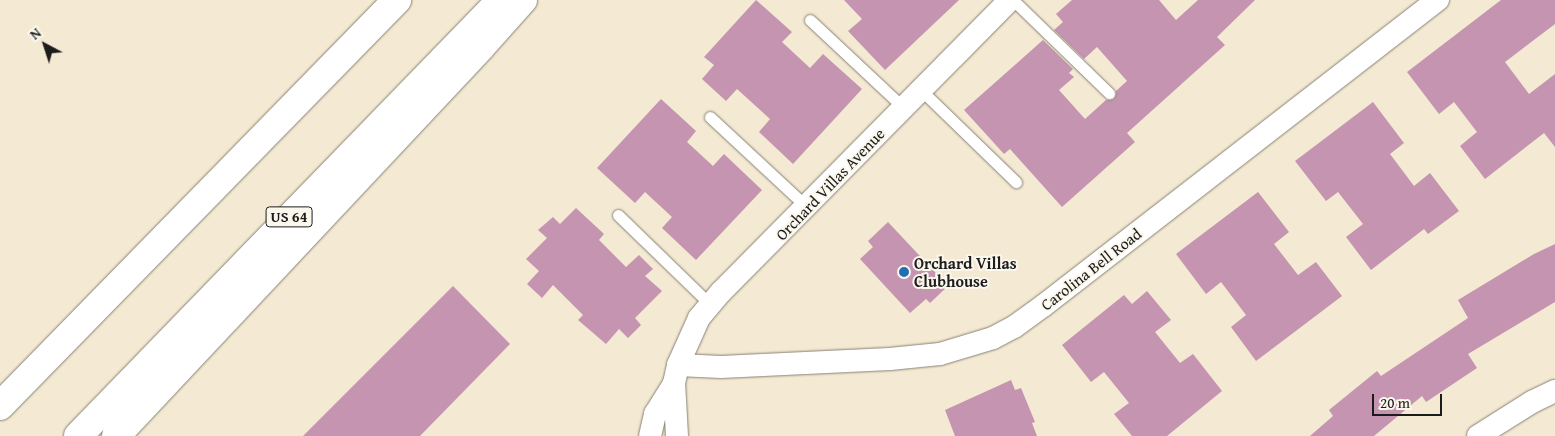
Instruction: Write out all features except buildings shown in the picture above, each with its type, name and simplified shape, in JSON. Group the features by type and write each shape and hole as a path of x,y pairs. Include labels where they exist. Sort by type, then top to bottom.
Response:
{"highway":[{"path":"0,406 397,0"},
{"name":"US 64","path":"78,436 501,0"},
{"path":"116,436 523,0"}],"street":[{"name":"Carolina Bell Road","path":"676,374 721,367 890,359 940,354 992,338 1014,327 1042,306 1438,0"},
{"name":"Orchard Villas Avenue","path":"650,436 655,414 676,374 689,336 710,304 922,91 1004,2"},
{"name":"Orchard Villas Avenue","path":"676,374 676,436"},
{"path":"1478,436 1555,390"}],"lane":[{"path":"1004,2 1109,92"},
{"path":"810,20 904,108"},
{"path":"922,91 1016,182"},
{"path":"710,117 807,207"},
{"path":"618,215 710,304"}],"place":[{"name":"Orchard Villas Clubhouse","path":"904,272"}]}
